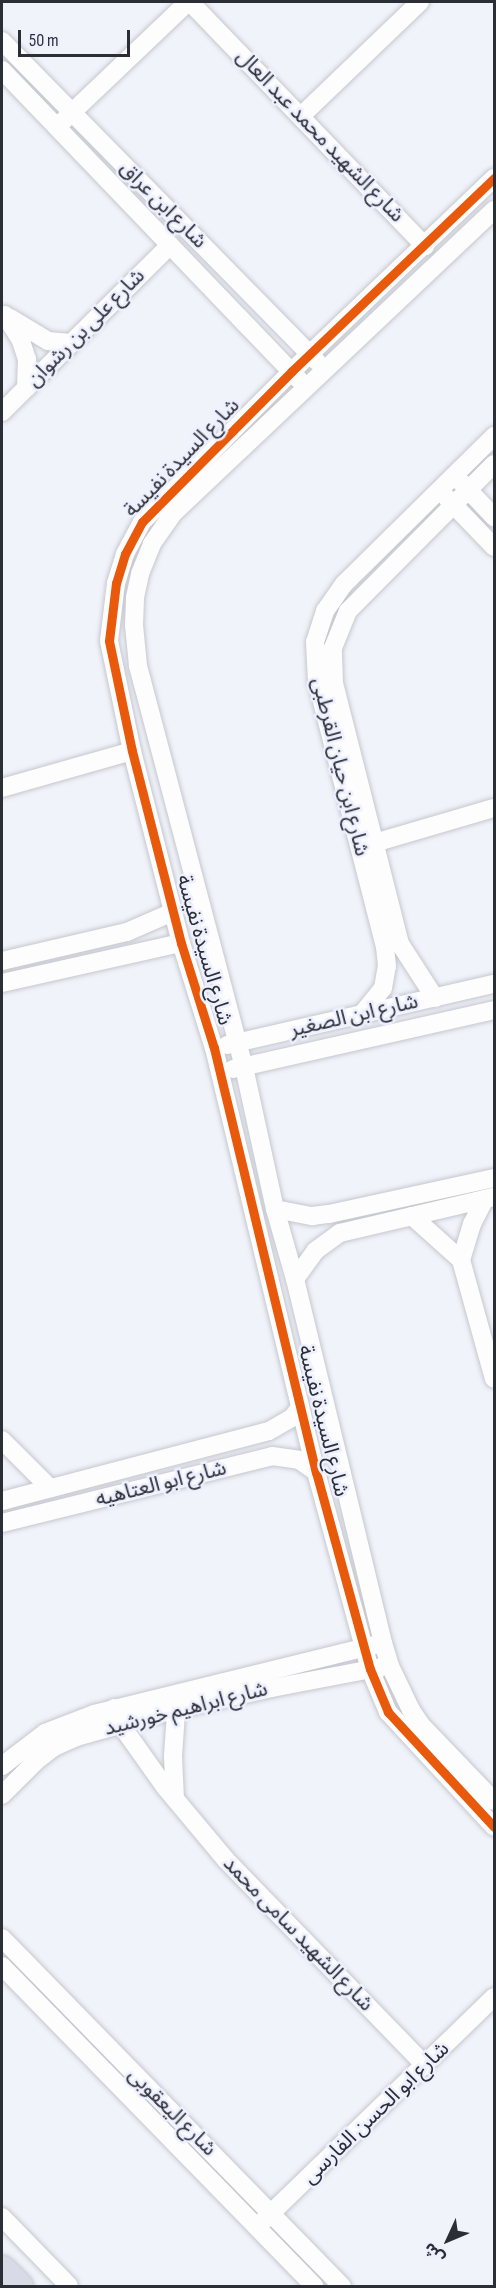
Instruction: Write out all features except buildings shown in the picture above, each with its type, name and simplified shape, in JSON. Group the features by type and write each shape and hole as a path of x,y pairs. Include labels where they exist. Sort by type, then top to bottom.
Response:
{"highway":[{"path":"2,2269 19,2286"}],"street":[{"path":"57,127 189,2"},
{"name":"شارع الشهيد محمد عبد العال","path":"189,2 425,246"},
{"path":"301,116 417,3"},
{"name":"شارع ابن عراق","path":"2,41 324,369"},
{"name":"شارع ابن عراق","path":"2,70 305,387"},
{"name":"شارع السيدة نفيسة","path":"495,178 292,371 142,522 125,554 116,583 109,641 132,751 181,943 214,1048 252,1196 316,1472 363,1648 388,1712 495,1827"},
{"name":"شارع السيدة نفيسة","path":"495,210 172,515 152,544 135,598 138,666 244,1066 275,1209 295,1279 383,1643 390,1666 411,1710 421,1725 495,1801"},
{"name":"شارع على بن رشوان","path":"2,412 170,245"},
{"path":"3,313 48,341 71,343"},
{"path":"3,313 21,341 27,359 26,388"},
{"name":"شارع ابن حيان القرطبى","path":"435,998 393,946 317,682 315,642 325,611 333,597 495,436"},
{"name":"شارع ابن حيان القرطبى","path":"362,1014 382,988 393,946 374,843 334,683 333,648 348,611 495,464"},
{"path":"454,475 495,517"},
{"path":"439,490 495,547"},
{"path":"2,788 132,751"},
{"path":"374,843 495,808"},
{"path":"2,961 128,932 173,912"},
{"path":"2,983 181,943"},
{"name":"شارع ابن الصغير","path":"214,1048 495,984"},
{"name":"شارع ابن الصغير","path":"220,1072 495,1010"},
{"path":"275,1209 312,1216 354,1210 495,1178"},
{"path":"295,1279 311,1256 330,1238 358,1228 490,1198"},
{"path":"461,1260 469,1233 490,1198"},
{"path":"354,1210 358,1228"},
{"path":"412,1216 461,1260 495,1379"},
{"name":"شارع ابو العتاهيه","path":"2,1501 269,1431 293,1417 300,1407"},
{"path":"2,1440 50,1488"},
{"name":"شارع ابو العتاهيه","path":"2,1523 272,1456 299,1460 316,1472"},
{"name":"شارع ابراهيم خورشيد","path":"2,1766 50,1740 117,1717 383,1643"},
{"name":"شارع ابراهيم خورشيد","path":"177,1702 390,1666"},
{"path":"175,1799 172,1756 177,1702"},
{"name":"شارع الشهيد سامى محمد","path":"117,1717 175,1799 226,1860 424,2065"},
{"name":"شارع ابراهيم خورشيد","path":"2,1794 50,1740"},
{"name":"شارع اليعقوبى","path":"2,1938 342,2286"},
{"name":"شارع اليعقوبى","path":"2,1966 314,2286"},
{"name":"شارع ابو الحسن الفارسى","path":"256,2228 495,1997"},
{"path":"2,2217 69,2286"}],"cycle path":[{"path":"494,178 292,371 142,522 125,554 116,583 109,641 132,751 181,943 214,1048 316,1472 370,1669 388,1712 494,1827"}]}
